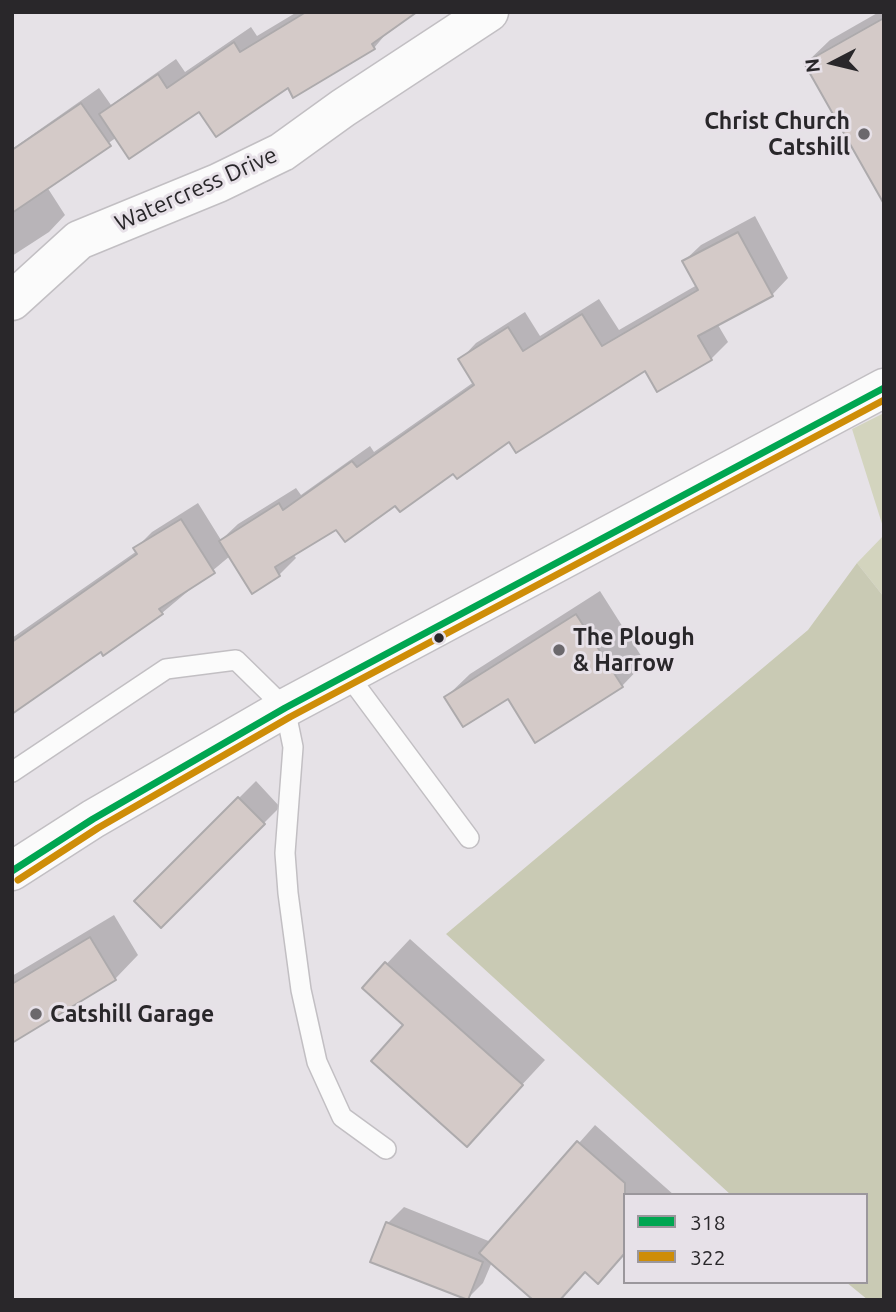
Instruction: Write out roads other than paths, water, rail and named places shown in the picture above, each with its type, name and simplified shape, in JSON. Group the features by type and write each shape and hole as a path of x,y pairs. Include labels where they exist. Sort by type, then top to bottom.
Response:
{"main road":[{"name":"Watercress Drive","path":"12,301 79,240 218,183 282,152 343,108 489,12"},
{"path":"12,871 93,819 285,708 884,388"}],"lane":[{"path":"12,772 166,670 236,660 285,708 293,747 285,853 288,893 301,990 317,1062 342,1117 386,1149"},
{"path":"348,675 470,838"}],"place":[{"name":"Christ Church Catshill","path":"864,134"},
{"name":"The Plough & Harrow","path":"559,650"},
{"name":"Catshill Garage","path":"36,1014"}]}
